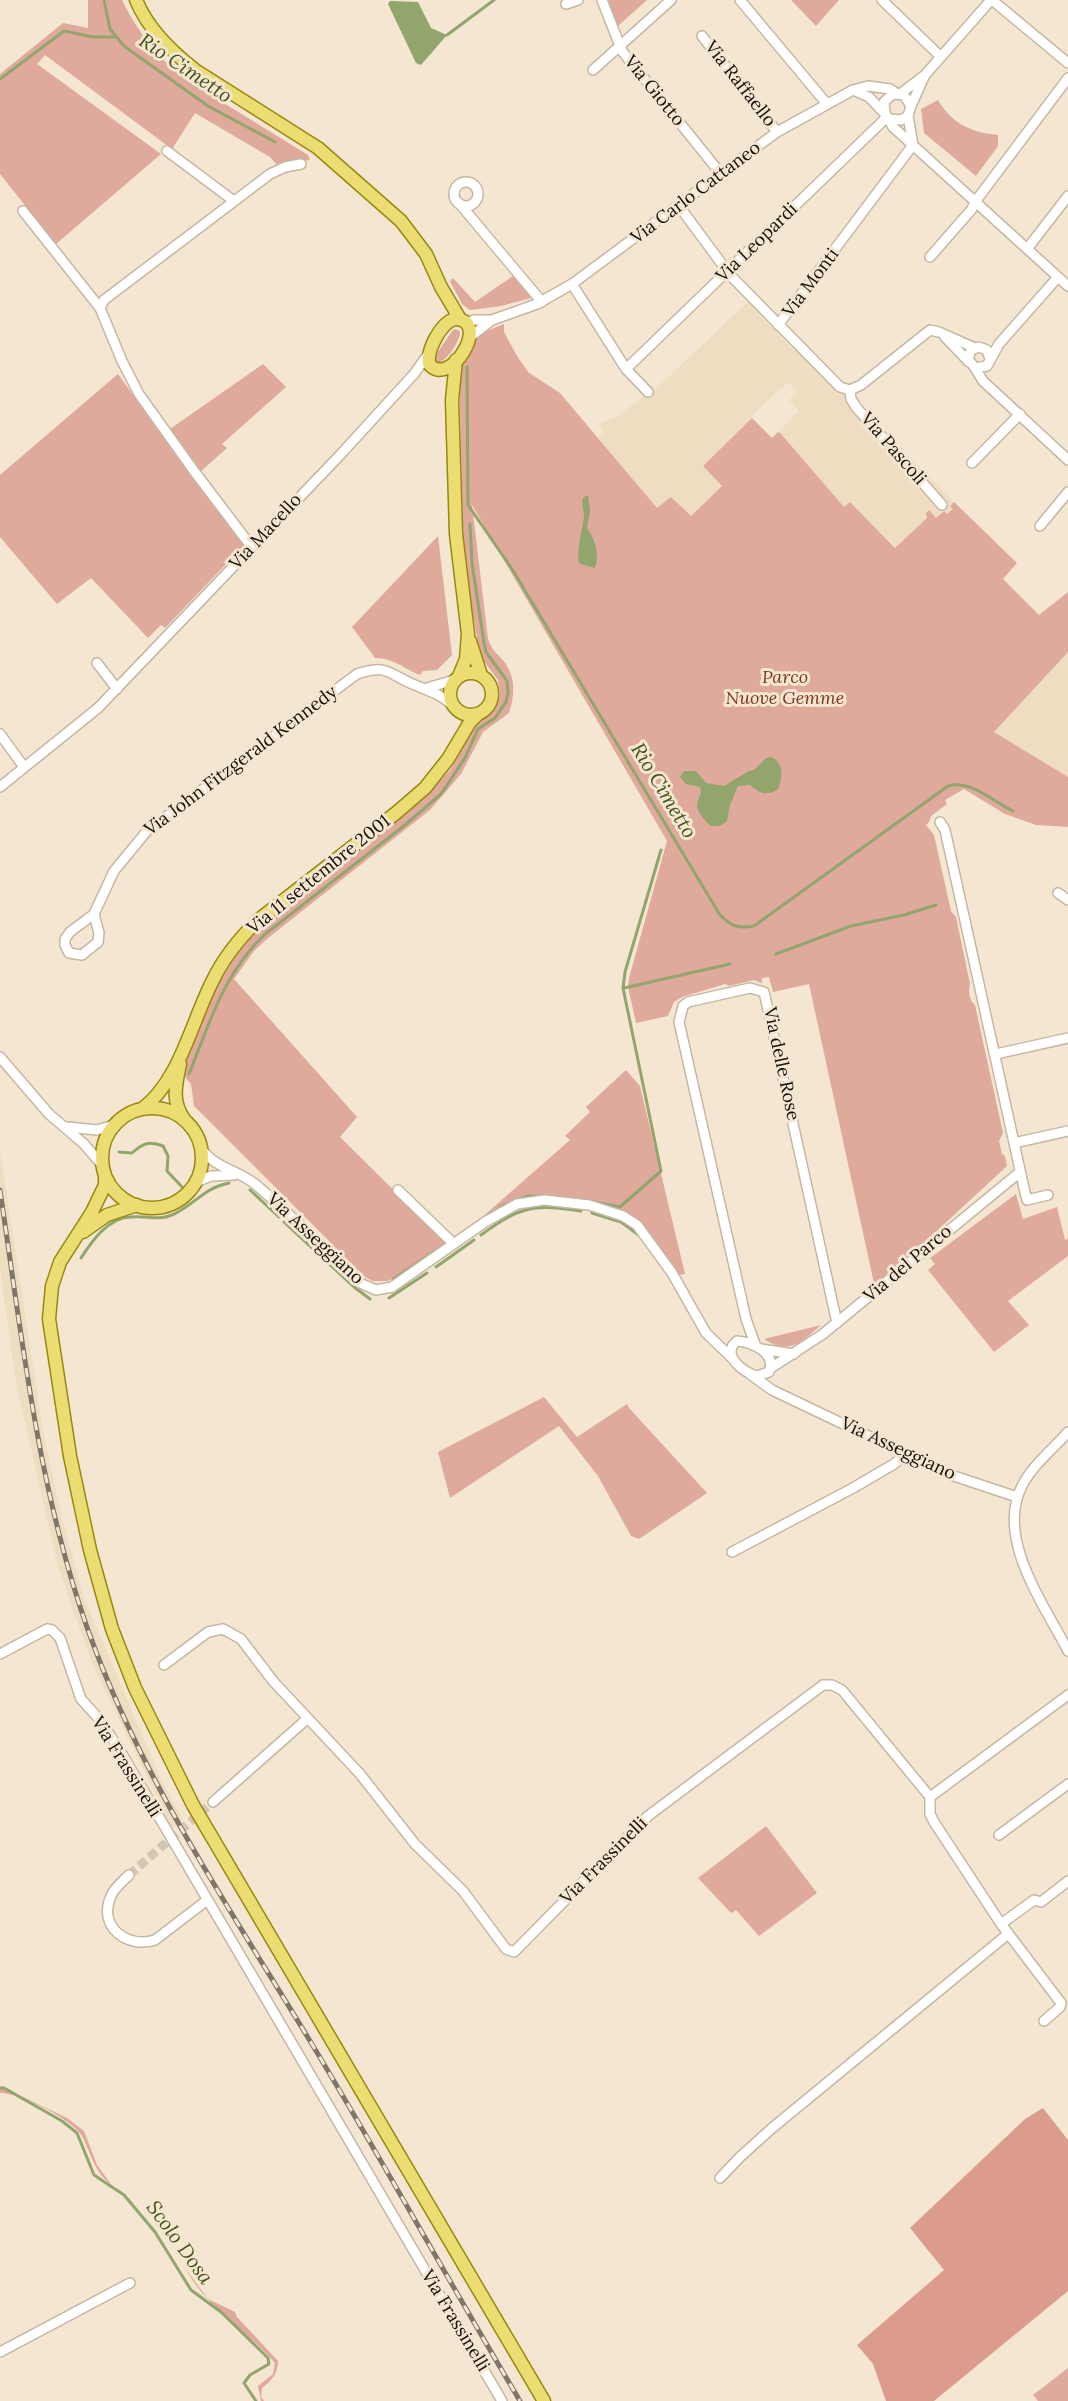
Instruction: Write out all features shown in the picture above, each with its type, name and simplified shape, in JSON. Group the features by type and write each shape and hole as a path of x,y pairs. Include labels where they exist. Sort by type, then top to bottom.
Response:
{"main road":[{"path":"136,0 151,27 180,58 195,70 318,148 401,221 426,254 441,286 463,321 470,327 470,337"},
{"path":"441,286 445,307 444,327"},
{"path":"429,353 449,321 463,321"},
{"name":"Via 11 settembre 2001","path":"436,369 448,368 456,360 470,337"},
{"name":"Via 11 settembre 2001","path":"429,353 429,364 436,369 452,400"},
{"name":"Via 11 settembre 2001","path":"142,1109 160,1090 182,1054 213,978 244,934 257,921 396,813 424,788 448,759 477,715 488,708 493,696 490,684 481,675 468,634 458,562 452,400 456,360"},
{"name":"Via 11 settembre 2001","path":"458,741 455,708 449,692 466,659 468,634"},
{"path":"457,678 470,672 481,675"},
{"path":"455,708 463,714 477,715"},
{"name":"Via 11 settembre 2001","path":"182,1054 175,1089 178,1111 185,1120"},
{"path":"185,1120 169,1111 151,1108 127,1115 114,1125 103,1148 105,1185 92,1212 60,1262 52,1286 49,1319 51,1340 70,1456 90,1550 112,1629 135,1688 193,1805 544,2401"},
{"name":"Via Asseggiano","path":"185,1120 196,1133 201,1148"},
{"path":"77,1236 107,1215 137,1205 157,1207 177,1202 196,1182 201,1169 201,1148"},
{"path":"104,1170 118,1194 137,1205"}],"street":[{"path":"566,4 578,0"},
{"name":"Via Giotto","path":"602,0 619,47 721,174"},
{"path":"593,70 671,0"},
{"path":"740,0 827,104"},
{"path":"882,0 941,57"},
{"path":"887,116 884,102 925,75 992,0 1068,63"},
{"name":"Via Raffaello","path":"702,36 777,132"},
{"path":"913,145 908,116 925,75"},
{"path":"930,257 972,209 1068,78"},
{"name":"Via Carlo Cattaneo","path":"470,337 492,320 542,302 572,284 777,132 853,90 868,86 890,89 898,94"},
{"path":"853,90 869,97 887,116 893,127 1068,286"},
{"path":"898,94 907,98 911,106"},
{"path":"887,116 902,120 908,116"},
{"name":"Via Leopardi","path":"626,369 887,116"},
{"name":"Via Monti","path":"679,206 727,272 778,325 913,145"},
{"path":"167,151 234,201"},
{"path":"100,308 104,300 270,174 285,167 301,165"},
{"path":"471,205 478,193 475,186 468,182 461,184 456,189 455,196 459,203 542,302"},
{"path":"1027,249 1068,196"},
{"path":"459,203 471,205"},
{"path":"471,205 472,216"},
{"path":"23,211 100,308 122,361 139,394 194,471 252,546"},
{"path":"972,365 983,368 990,361 999,344 1058,277"},
{"path":"572,284 626,369 648,392"},
{"name":"Via Carlo Cattaneo","path":"463,321 492,320"},
{"name":"Via Pascoli","path":"778,325 835,384 850,390 861,385 930,330 939,332"},
{"path":"939,332 990,354 987,378 993,388"},
{"path":"939,332 972,365 983,381 1068,460"},
{"path":"972,365 969,354 979,348 999,344"},
{"name":"Via Macello","path":"0,787 98,708 117,689 341,454 414,374 429,353"},
{"name":"Via Macello","path":"414,374 436,369"},
{"name":"Via Pascoli","path":"850,390 851,399 856,407 942,505"},
{"path":"972,463 1020,414"},
{"path":"1040,526 1068,492"},
{"path":"97,663 117,689"},
{"name":"Via John Fitzgerald Kennedy","path":"94,914 114,871 147,831 346,681 367,671 381,670 395,674 441,696 455,708"},
{"path":"425,688 457,678"},
{"path":"0,734 24,766"},
{"path":"940,822 945,830 1027,1200 1048,1195"},
{"path":"1058,893 1068,900"},
{"path":"94,914 99,933 98,942 85,954 73,955 66,949 66,936 94,914"},
{"name":"Via delle Rose","path":"758,1346 746,1320 679,1022 683,1006 688,1002 750,988 764,992 768,1000 837,1323"},
{"path":"996,1054 1068,1038"},
{"path":"0,1057 49,1114 67,1127 104,1170"},
{"path":"67,1127 97,1130 114,1125"},
{"path":"1014,1143 1068,1131"},
{"name":"Via Asseggiano","path":"201,1148 223,1168 253,1182 360,1283 383,1290 392,1287 502,1212 523,1203 544,1200 589,1205 623,1216 637,1226 663,1258 706,1333 750,1374 772,1390 968,1482 1017,1497"},
{"name":"Via del Parco","path":"770,1370 837,1323 1020,1172"},
{"path":"196,1182 211,1176 240,1175"},
{"path":"398,1190 454,1244"},
{"name":"Via Asseggiano","path":"689,1302 717,1337 758,1346"},
{"path":"732,1358 730,1349 742,1334 746,1320"},
{"path":"758,1346 794,1354"},
{"path":"758,1346 770,1361 773,1384 781,1393"},
{"path":"750,1374 757,1376 770,1370"},
{"path":"1068,1432 1023,1484 1017,1497 1014,1517 1017,1549 1068,1649"},
{"path":"732,1552 853,1488 894,1464 906,1454"},
{"name":"Via Frassinelli","path":"0,1654 47,1629 52,1630 60,1638 81,1699 100,1720 122,1754 206,1901 502,2401"},
{"name":"Via Frassinelli","path":"164,1665 208,1632 224,1629 241,1639 273,1681 360,1774 414,1844 463,1891 506,1949 514,1952 648,1816 823,1685 832,1685 842,1690 930,1797 930,1814 934,1822 1008,1934 1061,2003 1060,2007 1044,2021"},
{"path":"930,1797 1068,1695"},
{"path":"213,1802 307,1719"},
{"path":"999,1835 1068,1784"},
{"path":"129,1875 110,1897 108,1912 113,1928 119,1936 130,1941 138,1943 155,1940 206,1901"},
{"path":"1001,1924 1034,1900 1041,1902 1068,1881"},
{"path":"720,2178 771,2129 1008,1934"},
{"path":"0,2352 130,2283"}],"shaded area":[{"path":"390,1 418,2 431,28 447,35 421,65 416,63 388,4"},
{"path":"748,302 794,351 802,344 954,502 950,506 953,509 947,514 944,511 936,518 928,510 927,518 896,548 850,502 844,507 778,432 799,411 789,400 798,392 788,382 751,416 752,418 703,466 722,486 691,516 657,509 598,437 604,432 599,424 617,417 644,396 647,397"},
{"path":"588,495 590,511 587,528 596,547 595,568 580,564 579,560 584,516 582,500"},
{"path":"1068,652 1068,777 993,732"},
{"path":"772,757 779,763 781,771 778,789 767,793 760,792 750,785 738,786 730,805 727,821 720,826 711,826 699,811 697,806 700,787 686,784 680,777 684,771 696,771 706,783 724,786 754,770 766,758"},
{"path":"0,1151 43,1430 61,1514 84,1598 161,1779 183,1820 172,1829 91,1661 58,1567 16,1383 0,1269"},
{"path":"1043,2108 1068,2140 1068,2291 934,2401 886,2401 873,2364 857,2345 944,2270 910,2228 1025,2119"}],"green space":[{"path":"88,0 122,0 148,42 183,78 308,155 310,160 276,164 270,157 195,113 172,149 45,55 37,64 161,154 56,244 0,174 0,74 63,23 88,28"},
{"path":"608,0 647,0 618,26"},
{"path":"791,0 839,0 816,26"},
{"path":"938,100 956,121 979,132 998,135 998,146 976,176 924,133 921,109"},
{"path":"513,276 531,298 501,306 470,310 462,304 450,281 453,278 475,302"},
{"name":"Parco Nuove Gemme","path":"504,324 504,332 528,372 560,393 657,508 671,497 691,516 722,486 703,466 752,418 772,438 778,432 781,434 844,507 850,502 895,548 927,518 926,513 929,510 936,518 944,511 947,514 953,509 950,506 954,502 1017,563 1003,579 1039,615 1068,592 1068,652 994,732 1068,777 1068,827 1036,825 1005,814 964,789 945,800 947,804 931,816 926,825 934,835 951,911 956,917 970,984 969,995 975,1005 1003,1133 999,1141 1007,1166 875,1288 809,984 773,992 769,977 762,978 762,983 754,980 729,986 725,984 682,997 674,1002 668,1016 636,1023 628,987 629,978 667,841 472,505 488,639 492,648 510,671 513,683 509,713 483,732 461,774 430,810 268,938 254,951 234,979 357,1117 340,1137 447,1243 388,1281 373,1281 365,1277 194,1106 191,1084 183,1075 204,1015 235,957 263,925 422,800 451,769 473,728 495,709 498,703 500,695 498,680 480,656 464,560 459,369 479,334"},
{"path":"455,329 460,331 456,345 438,363 435,359 436,355"},
{"path":"263,364 286,387 222,444 227,448 200,472 170,429"},
{"path":"118,374 187,471 245,544 165,628 161,625 148,638 91,578 57,604 0,537 0,475"},
{"path":"438,536 452,655 437,670 423,671 420,675 393,662 375,658 352,627"},
{"path":"626,1070 640,1086 685,1274 678,1275 667,1258 644,1234 617,1218 602,1213 546,1202 528,1202 480,1219 570,1140 565,1136 590,1112 586,1107"},
{"path":"1016,1194 1023,1219 1057,1207 1065,1240 1068,1238 1068,1256 1008,1301 1029,1325 994,1352 928,1270 935,1264 930,1258"},
{"path":"821,1325 795,1345 788,1347 773,1344 764,1339"},
{"path":"544,1397 577,1437 627,1404 707,1493 639,1539 631,1536 598,1476 559,1426 450,1498 438,1452"},
{"path":"766,1826 817,1893 759,1936 736,1910 731,1913 698,1878"},
{"path":"0,2086 67,2118 84,2131 97,2165 111,2184 105,2180 97,2168 82,2136 68,2122 32,2102 0,2093"},
{"path":"185,2268 208,2299 235,2312 278,2361 273,2377 262,2388 261,2397 264,2401 261,2401 258,2386 273,2374 275,2363 215,2307 204,2295 194,2282"},
{"path":"1068,2368 1068,2401 1038,2401 1033,2395"}],"waterway":[{"name":"Rio Cimetto","path":"104,0 110,29 124,46 208,106 275,142"},
{"path":"447,35 494,0"},
{"path":"0,79 64,31 93,37 116,37"},
{"name":"Rio Cimetto","path":"467,367 468,505 512,569 724,919 739,927 754,926 948,786 973,788 1013,811"},
{"path":"189,1074 219,1000 250,950 264,935 405,825 441,794 465,758 478,729 495,718 506,702 507,681 486,652 484,643 472,563 470,524"},
{"path":"589,1201 620,1207 661,1171 623,988 625,972 661,850"},
{"path":"776,954 851,926 904,915 936,905"},
{"path":"624,988 730,964"},
{"path":"119,1152 132,1153 150,1143 163,1146 168,1156 167,1171 184,1189"},
{"path":"81,1258 96,1238 115,1221 130,1217 162,1218 172,1215 212,1189 229,1183"},
{"path":"250,1190 279,1217"},
{"path":"500,1207 528,1196 544,1196"},
{"path":"481,1235 507,1218 528,1210 550,1208 581,1211"},
{"path":"592,1213 621,1222 640,1236"},
{"path":"284,1222 370,1299"},
{"path":"436,1267 474,1240"},
{"path":"393,1279 446,1244"},
{"path":"389,1298 427,1273"},
{"name":"Scolo Dosa","path":"0,2088 4,2088 62,2121 77,2133 94,2175 124,2195 155,2232 191,2290 221,2312 268,2358 269,2364 250,2375 244,2383 256,2401"}],"tunnel":[{"path":"129,1875 213,1802"}],"railway":[{"path":"0,1190 25,1364 46,1480 76,1593 95,1649 116,1700 139,1750 192,1847 334,2081 520,2401"}]}
